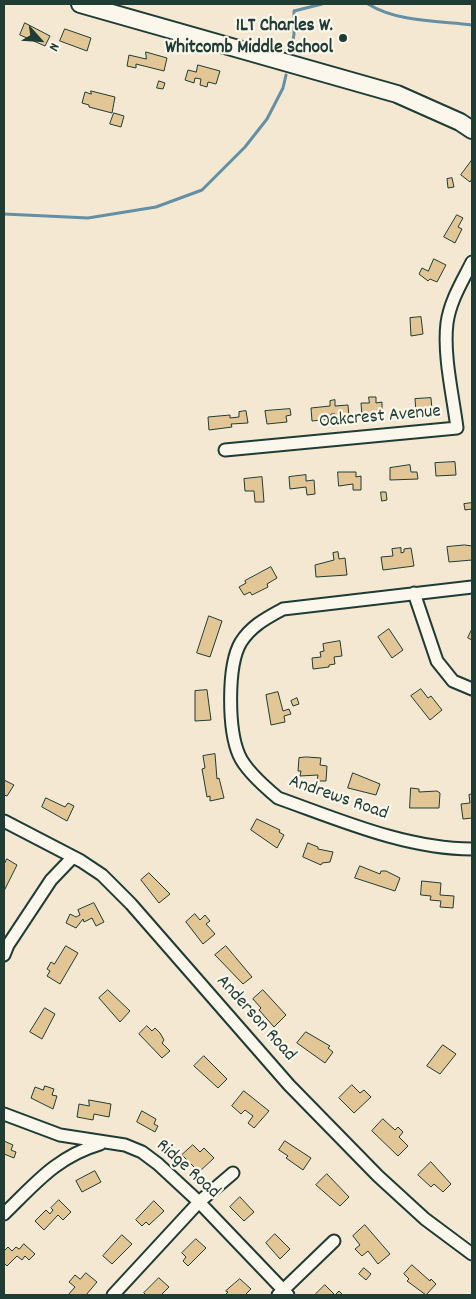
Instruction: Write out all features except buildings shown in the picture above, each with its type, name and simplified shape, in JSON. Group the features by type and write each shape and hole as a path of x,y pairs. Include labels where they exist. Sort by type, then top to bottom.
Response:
{"street":[{"path":"80,4 397,94 460,122 472,130"},
{"name":"Oakcrest Avenue","path":"225,450 457,428 447,345 447,323 454,297 472,262"},
{"name":"Andrews Road","path":"472,587 283,609 256,624 240,643 232,669 230,714 239,756 263,785 278,798 396,838 450,849 472,849"},
{"path":"414,594 437,661 453,681 472,689"},
{"name":"Anderson Road","path":"4,821 73,857 102,875 131,904 290,1085 378,1176 425,1219 472,1254"},
{"path":"4,955 8,945 51,880 73,857"},
{"name":"Ridge Road","path":"4,1114 60,1135 125,1145 142,1152 158,1164 199,1202 283,1294"},
{"path":"4,1214 56,1164 81,1150 103,1143"},
{"path":"113,1295 199,1202 233,1173"},
{"path":"283,1294 334,1241"}],"waterway":[{"path":"291,52 294,34 294,11 322,4"},
{"path":"368,4 379,10 405,18 472,25"},
{"path":"4,214 88,218 156,207 202,190 245,147 267,119 283,88 286,75"}],"place":[{"name":"1LT Charles W. Whitcomb Middle School","path":"343,38"}]}
